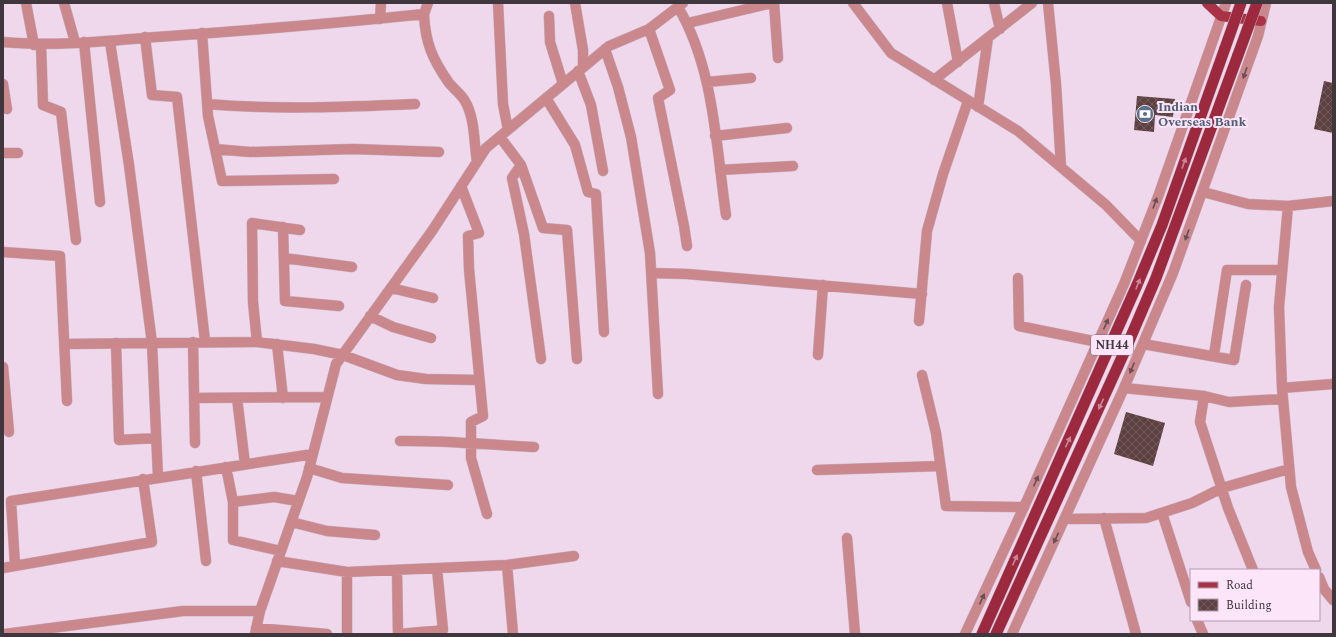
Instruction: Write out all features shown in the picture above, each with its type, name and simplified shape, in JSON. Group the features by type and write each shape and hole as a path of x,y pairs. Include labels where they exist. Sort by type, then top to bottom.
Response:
{"highway":[{"name":"NH44","path":"982,634 1138,285 1164,218 1241,3"},
{"name":"NH44","path":"996,634 1123,355 1156,278 1257,3"}],"main road":[{"path":"1207,3 1222,16 1261,21"},
{"path":"1245,3 1261,21"}],"street":[{"path":"26,3 38,44 43,105 61,112 76,240"},
{"path":"64,3 80,42 100,202"},
{"path":"380,19 381,3"},
{"path":"428,3 424,14 424,32 429,50 450,84 465,101 471,118 477,162"},
{"path":"498,3 503,104 508,130"},
{"path":"575,3 583,50 581,69 591,105 603,171"},
{"path":"688,23 773,3 778,58"},
{"path":"853,3 891,52 1018,131 1106,205 1141,241"},
{"path":"947,3 958,62"},
{"path":"994,3 1000,28"},
{"path":"934,80 1032,3"},
{"path":"1048,3 1056,84 1061,167"},
{"path":"965,634 1098,342 1141,241 1226,3"},
{"path":"1012,634 1124,388 1173,273 1203,192 1266,3"},
{"path":"327,634 256,631 260,611 309,468 336,364 462,186 486,148 605,49 649,29 680,5 688,23 707,82 726,215"},
{"path":"3,42 38,44 110,42 424,14"},
{"path":"550,16 550,42 563,84"},
{"path":"649,29 670,90 658,98 687,246"},
{"path":"202,33 207,104 222,181 334,179"},
{"path":"145,38 152,95 177,97 205,342"},
{"path":"978,107 988,38"},
{"path":"110,42 130,173 152,343 158,477"},
{"path":"605,49 618,87 631,137 650,254 658,394"},
{"path":"707,82 751,78"},
{"path":"3,84 7,109"},
{"path":"546,98 575,145 588,192 596,194 604,332"},
{"path":"919,321 927,231 943,174 968,101"},
{"path":"207,104 248,108 350,107 415,104"},
{"path":"715,136 787,128"},
{"path":"500,137 521,165 543,228 567,230 577,358"},
{"path":"215,149 250,152 353,149 439,152"},
{"path":"3,153 18,153"},
{"path":"521,165 512,178 524,234 541,359"},
{"path":"720,170 792,166"},
{"path":"462,186 479,232 468,236 468,269 483,416 471,422 471,458 487,514"},
{"path":"1203,192 1248,204 1288,206 1333,201"},
{"path":"1288,206 1279,308 1282,388 1289,469 1293,494 1308,552 1316,569"},
{"path":"257,342 253,302 252,223 300,230"},
{"path":"282,227 285,301 338,306"},
{"path":"3,252 60,256 67,401"},
{"path":"284,258 352,267"},
{"path":"1214,355 1227,270 1282,270"},
{"path":"651,273 687,274 922,294"},
{"path":"1018,278 1019,326 1098,342"},
{"path":"818,355 823,285"},
{"path":"1143,344 1214,355 1234,360 1246,285"},
{"path":"391,288 433,298"},
{"path":"370,316 393,327 432,338"},
{"path":"193,342 195,443"},
{"path":"65,344 257,342 343,354 397,375 426,379 480,380"},
{"path":"116,344 119,440 156,438"},
{"path":"277,344 283,398"},
{"path":"3,368 9,432"},
{"path":"922,374 936,432 946,506 1024,507"},
{"path":"1282,388 1333,384"},
{"path":"1124,388 1204,396 1229,402 1283,399"},
{"path":"1204,396 1200,422 1222,488 1253,569"},
{"path":"194,398 327,397"},
{"path":"237,398 245,464"},
{"path":"400,441 446,440 471,444 534,446"},
{"path":"15,565 11,501 313,454"},
{"path":"817,470 940,466"},
{"path":"226,467 233,502 233,540 279,556 348,572 507,565 574,556"},
{"path":"309,468 342,478 448,485"},
{"path":"1065,519 1146,518 1192,503 1222,488 1289,469"},
{"path":"196,471 206,561"},
{"path":"3,568 152,542 143,480"},
{"path":"233,502 274,497 298,501"},
{"path":"1162,513 1190,599"},
{"path":"1104,518 1136,634"},
{"path":"291,522 327,530 376,535"},
{"path":"847,538 855,634"},
{"path":"507,565 513,634"},
{"path":"397,570 399,634 443,630 437,569"},
{"path":"347,634 348,572"},
{"path":"1320,578 1328,588 1333,600"},
{"path":"5,634 183,611 260,611"},
{"path":"1198,621 1203,634"}],"building":[{"path":"1324,81 1333,83 1333,133 1314,129"},
{"path":"1137,96 1175,99 1173,117 1155,115 1154,132 1134,130"},
{"path":"1126,412 1165,423 1153,466 1114,454"}],"place":[{"name":"Indian Overseas Bank","path":"1145,114"}]}
